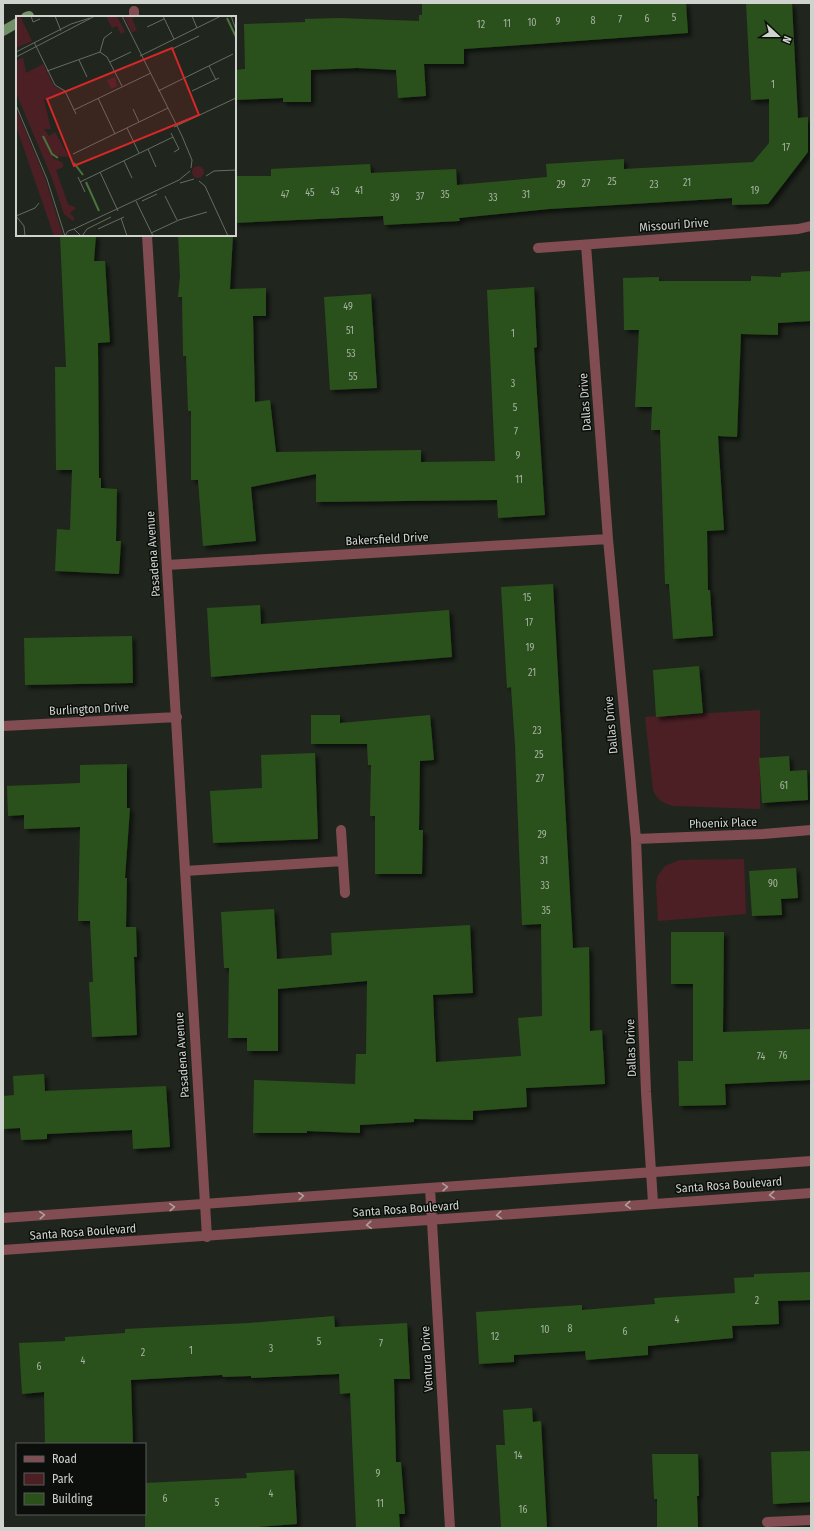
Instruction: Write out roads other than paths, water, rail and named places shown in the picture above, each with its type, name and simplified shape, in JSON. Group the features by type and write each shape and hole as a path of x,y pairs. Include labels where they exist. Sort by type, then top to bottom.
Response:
{"street":[{"name":"Missouri Drive","path":"538,248 811,226"},
{"name":"Pasadena Avenue","path":"147,236 177,717 191,992 207,1237"},
{"name":"Dallas Drive","path":"586,245 608,539 636,839 646,1084 653,1203"},
{"name":"Bakersfield Drive","path":"167,565 608,539"},
{"name":"Burlington Drive","path":"3,726 177,717"},
{"path":"341,830 345,893"},
{"name":"Phoenix Place","path":"636,839 763,834 811,830"},
{"path":"185,871 343,861"},
{"name":"Santa Rosa Boulevard","path":"3,1218 206,1205 811,1161"},
{"name":"Ventura Drive","path":"430,1188 450,1528"},
{"name":"Santa Rosa Boulevard","path":"3,1250 207,1237 653,1203 811,1193"},
{"path":"783,1528 791,1520"},
{"path":"767,1522 791,1520 811,1522"}],"waterway":[{"path":"3,31 16,24"}]}
